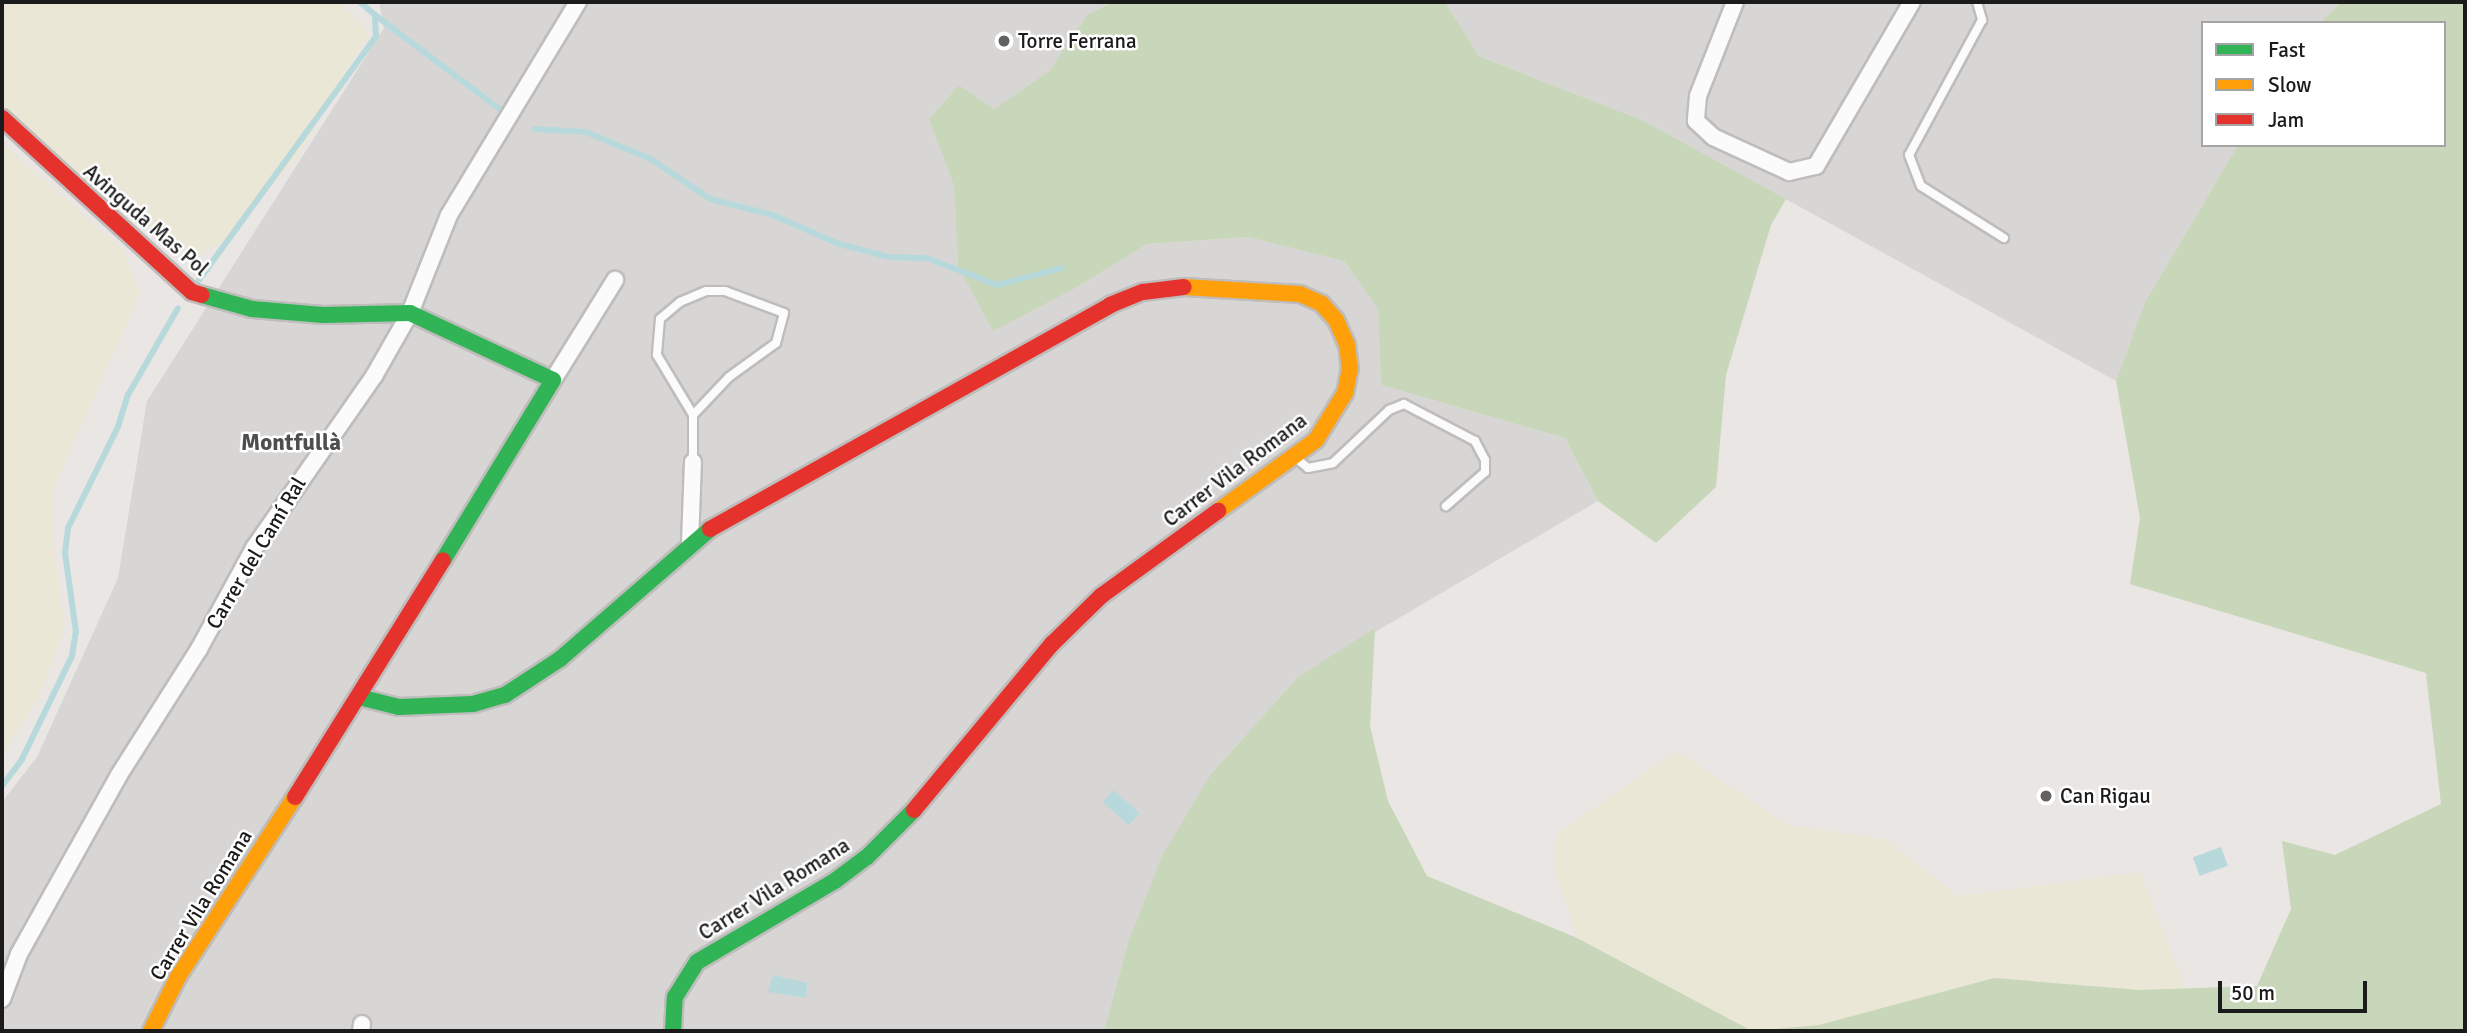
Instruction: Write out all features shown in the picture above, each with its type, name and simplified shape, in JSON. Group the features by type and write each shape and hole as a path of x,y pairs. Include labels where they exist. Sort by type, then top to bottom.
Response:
{"street":[{"name":"Carrer del Camí Ral","path":"2,999 19,954 119,775 199,649 254,548 374,376 410,313 450,215 578,2"},
{"path":"1735,2 1698,96 1696,121 1713,137 1789,172 1816,166 1912,2"},
{"name":"Avinguda Mas Pol","path":"2,118 192,292 252,309 323,315 410,313"},
{"name":"Carrer Vila Romana","path":"151,1031 178,977 359,697 615,280"},
{"name":"Carrer Vila Romana","path":"359,697 400,707 472,704 505,695 603,625 690,543 729,516 1074,323 1154,290 1176,287 1300,294 1322,304 1336,320 1347,345 1350,368 1345,393 1334,417 1294,457 1101,596 1052,644 925,800 867,857 836,880 697,962 674,997 673,1031"},
{"path":"410,313 553,380"},
{"path":"690,543 693,462"}],"lane":[{"path":"1977,2 1982,20 1909,155 1921,186 2004,238"},
{"path":"693,415 729,377 776,343 784,313 725,291 706,291 680,302 660,319 657,355 693,415 693,462"},
{"path":"1294,457 1308,468 1333,463 1389,410 1404,404 1475,441 1485,460 1485,472 1446,506"}],"shaded area":[{"path":"2,2 340,2 368,33 299,155 225,241 193,257 80,181 2,110"},
{"path":"379,2 1113,2 1087,15 1049,71 994,109 959,85 929,119 954,186 958,266 993,330 1074,289 1147,244 1248,237 1344,261 1378,309 1381,385 1565,438 1598,501 1297,678 1211,774 1127,946 1104,1031 2,1031 2,802 37,757 118,578 147,401 384,28"},
{"path":"1445,2 2341,2 2322,21 2201,21 2201,147 2237,147 2145,302 2116,381 1644,121 1479,56"},
{"path":"2,143 122,249 140,293 54,487 53,541 65,628 38,698 2,756"},
{"path":"1676,751 1787,825 1886,839 1958,896 2140,872 2186,988 2139,990 1994,978 1819,1025 1752,1031 1577,938 1554,868 1557,834"}],"green space":[{"path":"1113,2 1445,2 1479,56 1644,121 1786,199 1771,225 1726,375 1716,487 1656,543 1598,501 1565,438 1381,385 1378,309 1344,261 1248,237 1147,244 1074,289 993,331 958,266 954,186 929,119 959,85 994,109 1049,71 1087,15"},
{"path":"2341,2 2465,2 2465,1031 1752,1031 1819,1025 1994,978 2139,990 2257,986 2291,909 2282,841 2335,855 2441,804 2426,673 2130,584 2140,518 2116,381 2145,302 2237,147 2446,147 2446,21 2322,21"},
{"path":"1375,628 1370,726 1388,801 1427,876 1577,938 1752,1031 1104,1031 1127,946 1161,858 1211,774 1297,678"}],"water":[{"path":"1113,790 1139,813 1129,825 1103,802"},
{"path":"2221,847 2228,866 2200,876 2193,857"},
{"path":"773,975 807,983 806,998 768,992"}],"waterway":[{"path":"199,280 376,36 375,15 360,2"},
{"path":"375,15 501,110"},
{"path":"535,129 586,132 651,159 710,199 773,215 839,244 889,257 927,258 997,285 1062,268"},
{"path":"2,786 22,759 72,656 76,632 65,553 68,528 118,427 128,395 178,308"}],"traffic: fast":[{"path":"202,295 252,309 323,315 410,313 553,380 443,560"},
{"path":"359,697 399,707 473,704 505,695 560,659 710,529"},
{"path":"673,1031 675,997 697,962 836,880 867,857 914,810"}],"traffic: slow":[{"path":"1184,287 1300,294 1322,304 1336,320 1347,345 1350,368 1345,393 1316,440 1218,511"},
{"path":"151,1031 178,977 295,797"}],"traffic: jam":[{"path":"2,118 192,292 202,295"},
{"path":"710,529 1110,305 1143,292 1184,287"},
{"path":"914,810 1052,644 1101,596 1218,511"},
{"path":"295,797 443,560"}],"place":[{"name":"Torre Ferrana","path":"1004,41"},
{"name":"Can Rigau","path":"2046,796"}],"district":[{"name":"Montfullà","path":"291,443"}]}
